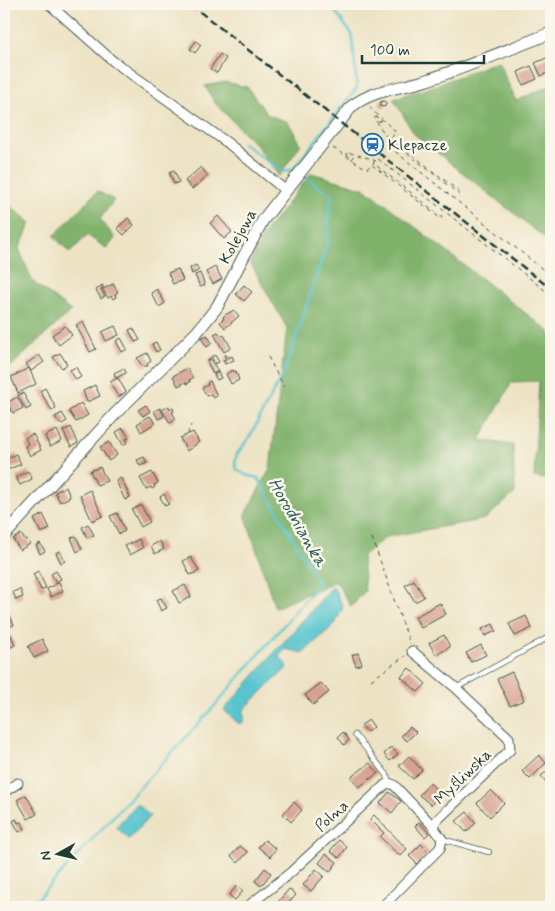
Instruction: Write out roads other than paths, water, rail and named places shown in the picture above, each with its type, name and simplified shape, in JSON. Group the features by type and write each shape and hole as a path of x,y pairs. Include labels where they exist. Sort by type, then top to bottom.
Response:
{"street":[{"path":"50,4 113,61 229,144 286,191"},
{"name":"Kolejowa","path":"4,536 115,414 197,332 217,307 262,220 347,111 371,94 423,81 468,66 551,32"},
{"name":"Myśliwska","path":"412,651 456,688 510,738 510,750 432,825 442,839"},
{"path":"4,792 18,783"},
{"path":"390,784 394,785 432,825"},
{"name":"Polna","path":"247,907 290,873 385,785 390,784"},
{"path":"382,907 440,848 442,839"}],"lane":[{"path":"456,688 551,636"},
{"path":"355,735 387,775 390,784"},
{"path":"442,839 489,852"}],"water":[{"path":"333,586 343,607 335,624 303,653 286,649 279,656 288,667 244,709 244,721 239,724 224,710"},
{"path":"137,804 150,816 129,839 116,827"}],"waterway":[{"name":"Horodnianka","path":"297,172 293,169 357,88 352,34 329,4"},
{"path":"243,143 282,172 293,169"},
{"name":"Horodnianka","path":"30,907 211,710 319,584 258,478 237,470 235,462 237,454 249,438 285,370 328,241 328,220 332,196 302,175"}],"railway":[{"path":"190,4 551,289"}],"place":[{"name":"Klepacze","path":"372,144"}]}
